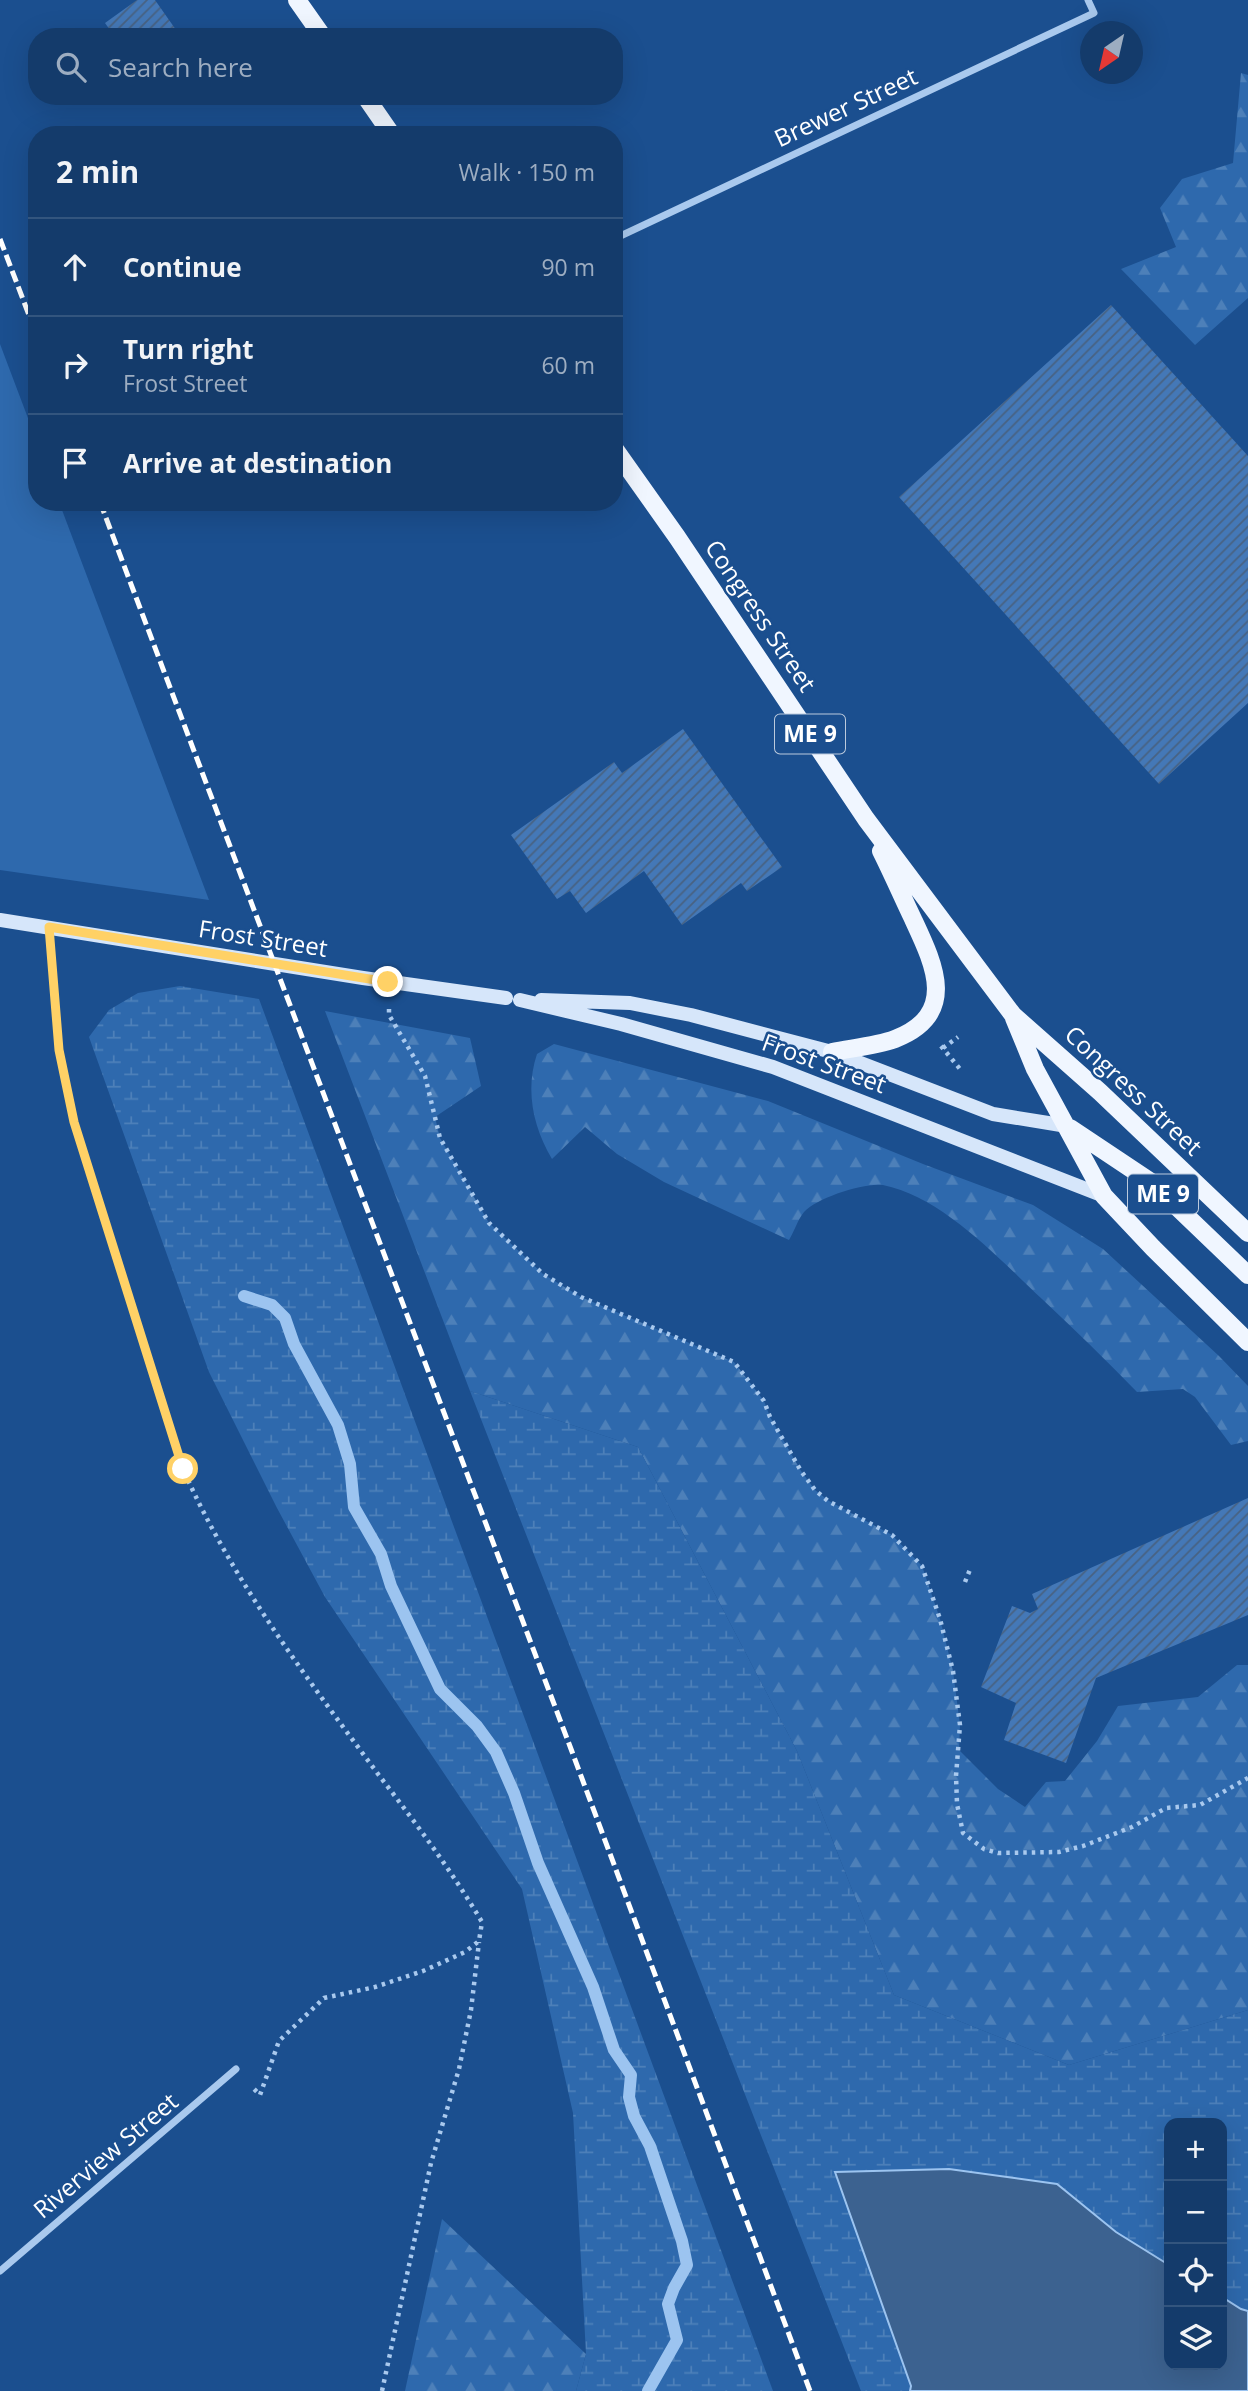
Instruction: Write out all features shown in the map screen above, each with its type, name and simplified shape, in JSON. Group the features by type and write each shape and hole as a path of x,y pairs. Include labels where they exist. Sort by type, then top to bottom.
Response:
{"main road":[{"path":"298,0 317,28"},
{"path":"371,105 386,126"},
{"name":"Congress Street","path":"623,461 866,819 1013,1015 1118,1109 1248,1233"},
{"path":"832,1052 895,1039 920,1025 931,1013 937,985 932,961 866,819"},
{"name":"Congress Street","path":"1013,1015 1035,1069 1104,1196 1248,1342"},
{"name":"ME 9","path":"1067,1126 1151,1182 1248,1275"}],"street":[{"name":"Brewer Street","path":"623,235 1094,13 1088,0"},
{"name":"Frost Street","path":"0,920 513,999 621,1024 773,1067 1104,1196"},
{"name":"Frost Street","path":"513,999 630,1003 691,1015 832,1052 993,1114 1067,1126"},
{"name":"Riverview Street","path":"0,2271 236,2070"}],"path":[{"path":"49,927 59,1050 74,1122 183,1469 199,1505 244,1584 315,1689 457,1879 482,1922 471,2010 459,2069 431,2163 382,2391"},
{"path":"389,1015 425,1076 440,1138 489,1223 542,1274 581,1297 734,1362 764,1401 770,1417 815,1490 828,1501 892,1535 922,1566 953,1671 960,1725 957,1804 963,1833 984,1849 999,1853 1059,1852 1083,1846 1132,1826 1166,1808 1200,1805 1248,1778"},
{"path":"943,1048 958,1037"},
{"path":"965,1582 971,1567"},
{"path":"236,2070 260,2095 279,2041 324,1998 375,1987 423,1971 465,1952 479,1941"}],"green space":[{"path":"1241,73 1248,75 1248,298 1195,345 1121,269 1176,247 1160,208 1182,179 1233,163"},
{"path":"0,344 28,418 28,511 62,511 209,900 0,870"},
{"path":"180,986 259,999 773,2391 576,2391 586,2354 573,2113 522,1889 325,1597 277,1508 209,1372 89,1037 109,1010 138,993"},
{"path":"325,1011 470,1038 481,1086 435,1117 440,1138 489,1223 543,1274 581,1297 734,1362 764,1401 770,1417 815,1490 829,1501 892,1535 922,1566 940,1619 953,1671 960,1725 959,1750 998,1789 1025,1807 1046,1782 1065,1781 1097,1741 1118,1706 1198,1697 1237,1665 1248,1665 1248,2010 1069,2065 894,1995 797,1751 638,1447 470,1391"},
{"path":"554,1044 768,1101 1033,1205 1103,1249 1248,1386 1248,1441 1231,1445 1195,1397 1183,1389 1137,1392 989,1249 948,1216 905,1192 875,1185 853,1189 819,1201 804,1212 789,1240 664,1182 617,1154 585,1127 552,1159 540,1134 531,1095 537,1054"},
{"path":"470,1391 638,1447 797,1751 894,1995 1069,2065 1248,2010 1248,2391 861,2391"},
{"path":"442,2219 586,2354 576,2391 405,2391"}],"shaded area":[{"path":"949,2169 1057,2184 1116,2232 1164,2262 1164,2370 1227,2370 1227,2300 1248,2311 1248,2391 910,2391 911,2386 835,2172"}],"building":[{"path":"137,0 155,0 175,28 109,28 105,23"},
{"path":"1111,305 1248,456 1248,703 1159,784 899,497"},
{"path":"683,729 782,867 747,891 741,883 682,925 644,871 586,913 570,891 557,899 511,835 614,762 622,773"},
{"path":"1248,1498 1248,1615 1096,1678 1066,1763 1004,1740 1016,1703 981,1687 1012,1606 1030,1613 1038,1609 1032,1594"}],"waterway":[{"path":"244,1296 272,1305 285,1318 294,1344 338,1425 350,1464 354,1507 381,1554 391,1586 440,1689 477,1726 496,1752 514,1793 538,1863 593,1987 614,2050 631,2075 629,2097 634,2116 650,2146 682,2241 687,2265 668,2304 677,2340 648,2391"}],"railway":[{"path":"0,239 28,312"},
{"path":"103,511 571,1749 810,2391"}],"route":[{"path":"183,1469 74,1122 59,1050 49,927 388,982"}]}
